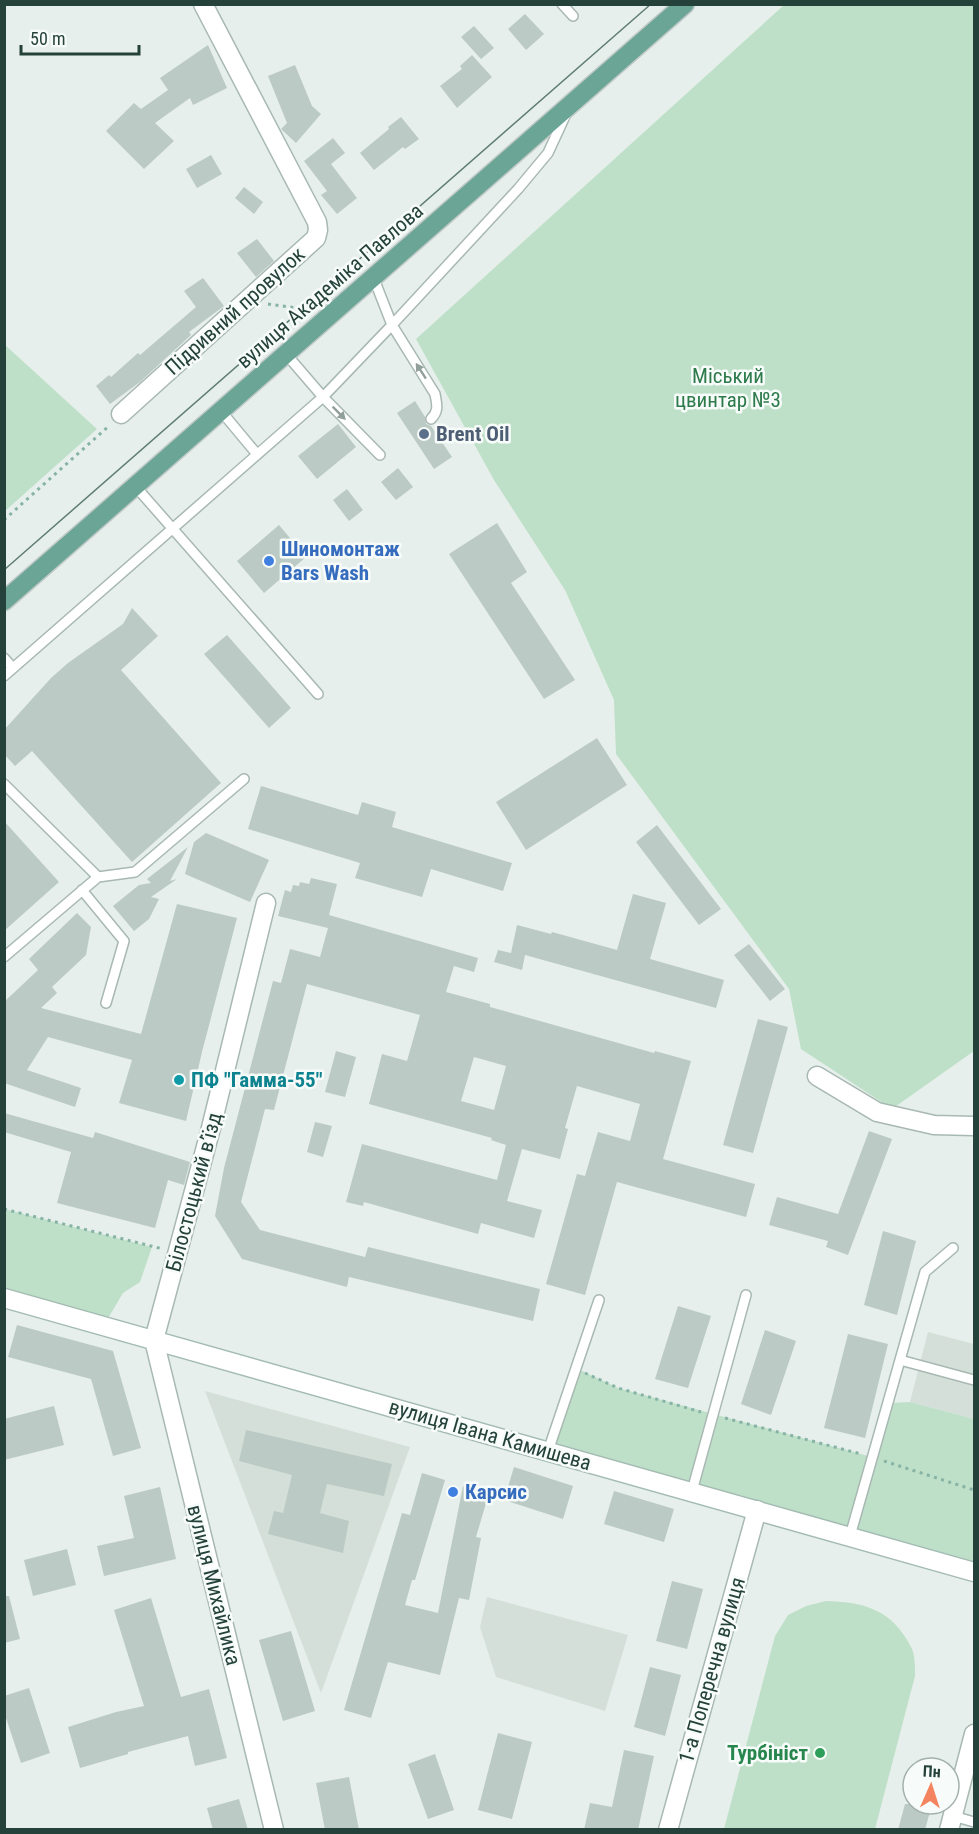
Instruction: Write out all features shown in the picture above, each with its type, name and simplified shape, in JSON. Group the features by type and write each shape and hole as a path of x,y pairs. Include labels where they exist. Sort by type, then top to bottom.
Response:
{"main road":[{"name":"вулиця Академіка Павлова","path":"4,601 685,4"}],"street":[{"name":"Підривний провулок","path":"121,414 316,238 318,230 317,222 203,4"},
{"name":"Білостоцький в’їзд","path":"154,1340 212,1128 266,903"},
{"path":"817,1076 877,1112 934,1125 975,1126"},
{"name":"вулиця Івана Камишева","path":"4,1298 975,1572"},
{"name":"вулиця Михайлика","path":"154,1340 274,1830"},
{"name":"1-а Поперечна вулиця","path":"668,1830 757,1510"},
{"path":"951,1823 975,1734"}],"lane":[{"path":"562,4 573,16"},
{"path":"4,676 256,453 323,397 518,189 548,153 569,108"},
{"path":"374,279 392,325 435,394 438,407 431,419"},
{"path":"286,354 323,397 380,455"},
{"path":"221,411 256,453"},
{"path":"136,487 318,694"},
{"path":"4,658 13,668"},
{"path":"4,957 98,877 135,872 244,779"},
{"path":"4,784 98,877"},
{"path":"82,891 124,941 106,1004"},
{"path":"850,1536 925,1272 953,1248"},
{"path":"692,1491 747,1295"},
{"path":"548,1451 599,1300"},
{"path":"900,1360 975,1380"},
{"path":"951,1823 975,1822"}],"path":[{"path":"246,301 318,311 336,310"},
{"path":"4,520 121,414"},
{"path":"4,1209 178,1252"},
{"path":"576,1368 618,1388 873,1457 975,1490"}],"shaded area":[{"path":"928,1332 974,1344 974,1419 910,1402"},
{"path":"205,1391 410,1447 321,1693"},
{"path":"487,1597 628,1635 605,1711 496,1677 480,1627"}],"green space":[{"name":"Міський цвинтар №3","path":"784,5 974,5 974,1051 892,1109 801,1049 789,989 616,754 614,700 565,590 494,480 416,339"},
{"path":"4,344 97,429 5,511 4,511"},
{"path":"4,1209 152,1247 140,1282 123,1293 104,1325 5,1298"},
{"path":"576,1368 618,1388 872,1457 888,1403 910,1402 974,1419 974,1572 548,1451"},
{"name":"Турбініст","path":"826,1601 862,1605 882,1614 900,1629 914,1655 915,1676 875,1829 724,1829 775,1636 788,1615 806,1606"}],"building":[{"path":"525,14 544,34 526,50 508,29"},
{"path":"474,26 494,48 481,59 461,37"},
{"path":"208,45 227,88 193,105 190,98 155,123 174,141 144,169 106,131 134,103 141,109 168,90 160,78"},
{"path":"472,55 492,77 457,108 440,86 462,69 460,66"},
{"path":"295,65 312,106 321,114 296,143 281,129 287,123 268,76"},
{"path":"401,117 419,139 405,149 403,147 374,170 360,153"},
{"path":"333,138 345,153 331,164 357,198 337,214 321,195 327,191 304,161"},
{"path":"211,155 222,174 197,188 186,169"},
{"path":"244,187 263,202 254,214 235,198"},
{"path":"257,239 274,261 256,277 237,253"},
{"path":"203,278 224,306 189,332 191,335 140,382 110,404 96,386 109,375 111,377 138,353 140,355 196,307 184,291"},
{"path":"415,401 425,417 426,424 431,426 452,457 434,469 397,413"},
{"path":"338,424 356,447 317,479 298,456"},
{"path":"398,468 413,487 396,500 381,482"},
{"path":"347,489 363,510 349,521 333,500"},
{"path":"497,523 527,572 511,583 575,680 544,699 449,554"},
{"path":"279,525 306,557 264,593 237,561"},
{"path":"132,608 158,636 121,670 221,783 132,862 32,751 15,766 4,754 4,730 51,678 68,663 123,624"},
{"path":"227,635 291,708 269,728 204,654"},
{"path":"597,738 627,785 526,850 496,802"},
{"path":"261,786 358,815 362,802 396,812 392,827 512,863 503,891 431,869 422,897 355,878 360,863 248,829"},
{"path":"4,821 59,882 4,931"},
{"path":"657,825 721,909 699,925 636,842"},
{"path":"206,833 269,860 250,902 185,874 194,842"},
{"path":"188,847 170,881 177,879 151,897 159,899 149,919 134,931 113,906 139,885 151,883 147,879"},
{"path":"311,878 337,884 329,915 478,958 474,972 454,966 446,992 490,1004 490,1007 654,1053 655,1051 691,1061 663,1159 755,1184 746,1217 617,1182 585,1295 546,1284 577,1174 585,1176 598,1132 630,1141 640,1104 577,1086 565,1128 568,1129 560,1159 522,1149 507,1201 542,1210 534,1238 481,1223 478,1234 364,1202 363,1206 346,1202 362,1144 497,1180 506,1145 491,1140 492,1138 369,1104 382,1054 407,1061 420,1015 307,984 274,1110 265,1109 241,1202 260,1230 365,1257 368,1247 540,1289 533,1321 349,1277 347,1287 242,1259 215,1216 224,1168 273,981 281,983 290,949 320,957 328,928 278,916 285,890 291,892 293,885 299,886 300,882 309,884","holes":["474,1057 506,1066 494,1110 461,1101"]},
{"path":"633,894 666,903 650,959 724,980 716,1008 525,955 522,970 494,962 498,950 511,953 517,925 617,950"},
{"path":"177,904 237,918 186,1121 119,1103 132,1060 48,1037 27,1070 81,1088 75,1107 4,1083 4,1002 38,970 29,959 77,913 91,927 86,955 52,987 57,993 41,1008 141,1034"},
{"path":"749,944 785,989 770,1001 734,955"},
{"path":"758,1019 788,1027 753,1153 723,1145"},
{"path":"336,1051 356,1057 345,1097 325,1092"},
{"path":"4,1113 93,1138 95,1132 190,1162 184,1185 168,1180 155,1228 57,1203 71,1152 4,1132"},
{"path":"315,1122 332,1126 323,1157 307,1152"},
{"path":"869,1131 892,1139 848,1255 826,1247 828,1241 769,1225 777,1197 838,1214"},
{"path":"883,1231 916,1241 897,1315 864,1305"},
{"path":"678,1306 711,1316 688,1388 655,1379"},
{"path":"17,1325 113,1351 141,1448 113,1456 91,1379 8,1357"},
{"path":"765,1330 796,1341 771,1415 741,1404"},
{"path":"848,1334 888,1344 865,1438 824,1428"},
{"path":"54,1406 64,1445 4,1460 4,1419"},
{"path":"246,1430 392,1464 384,1496 327,1484 320,1513 349,1521 343,1553 268,1534 274,1511 283,1513 292,1475 239,1461"},
{"path":"514,1467 573,1486 563,1519 504,1500"},
{"path":"422,1473 445,1480 415,1580 412,1580 405,1605 438,1613 463,1486 489,1493 476,1537 481,1538 469,1600 459,1598 440,1675 388,1662 371,1718 344,1710 402,1513 410,1515"},
{"path":"160,1487 176,1559 104,1576 97,1546 134,1538 124,1496"},
{"path":"614,1491 674,1509 664,1542 604,1524"},
{"path":"67,1549 76,1585 33,1596 24,1560"},
{"path":"672,1581 703,1589 687,1649 656,1641"},
{"path":"4,1596 9,1596 20,1639 4,1643"},
{"path":"151,1598 181,1697 209,1689 227,1758 195,1766 188,1736 80,1768 68,1727 144,1706 114,1610"},
{"path":"291,1631 315,1711 283,1721 259,1640"},
{"path":"650,1667 681,1675 665,1736 634,1727"},
{"path":"29,1688 50,1753 21,1763 4,1712 4,1696"},
{"path":"498,1733 532,1742 512,1819 478,1810"},
{"path":"624,1750 654,1756 638,1830 584,1830 590,1803 612,1807"},
{"path":"435,1754 454,1810 428,1819 408,1764"},
{"path":"349,1777 359,1830 325,1830 316,1783"},
{"path":"239,1799 248,1830 213,1830 207,1808"},
{"path":"902,1816 929,1816 925,1830 898,1830"}],"tram line":[{"path":"4,570 651,4"}],"place":[{"name":"Brent Oil","path":"424,434"},
{"name":"Шиномонтаж Bars Wash","path":"269,561"},
{"name":"ПФ \"Гамма-55\"","path":"179,1080"},
{"name":"Карсис","path":"453,1492"},
{"name":"Турбініст","path":"820,1753"}]}
